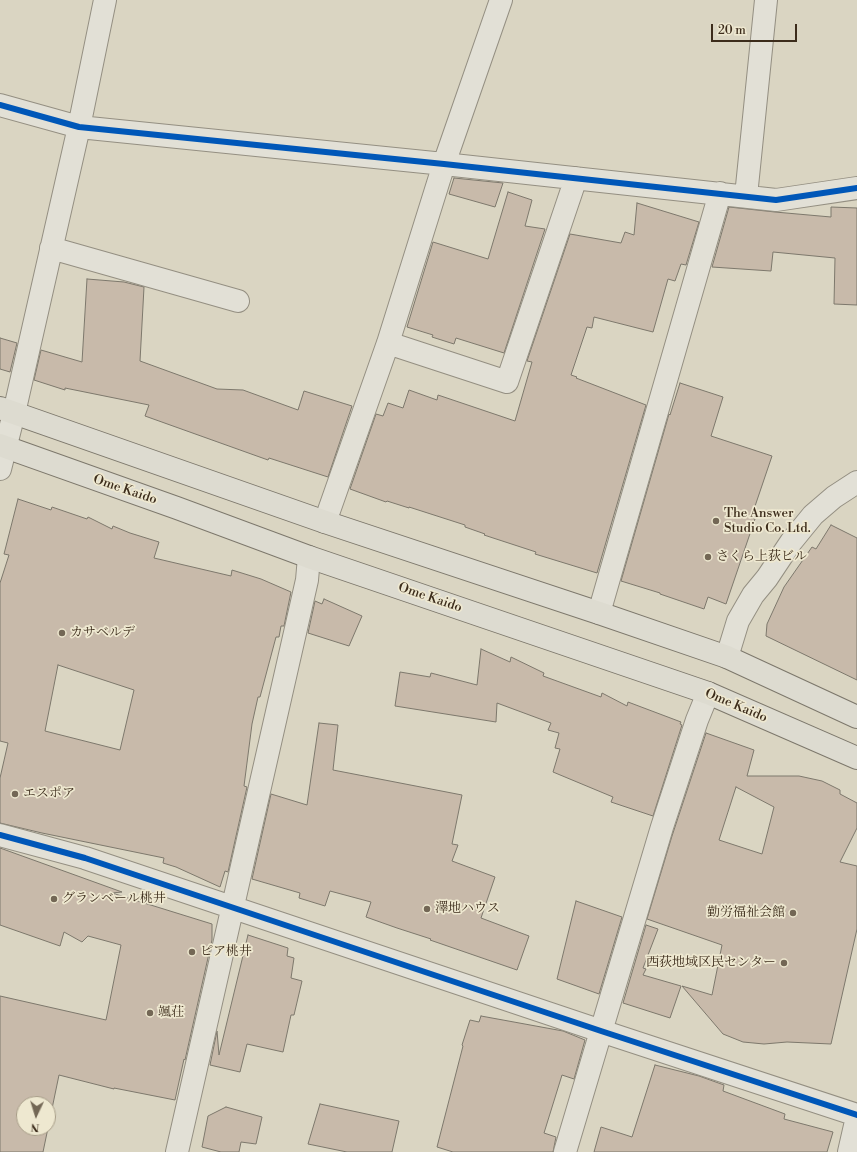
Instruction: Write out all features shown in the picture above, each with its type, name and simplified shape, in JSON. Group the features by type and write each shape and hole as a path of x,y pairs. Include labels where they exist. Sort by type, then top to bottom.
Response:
{"main road":[{"path":"7,410 325,522 727,657 857,718"},
{"name":"Ome Kaido","path":"3,446 309,557 708,693 857,758"}],"street":[{"path":"0,470 7,410 51,248 80,127 105,0"},
{"path":"325,522 388,343 444,164 501,0"},
{"path":"746,196 766,0"},
{"path":"0,105 80,127 776,200 857,188"},
{"path":"388,343 507,382 576,178"},
{"path":"598,613 720,193"},
{"path":"51,248 238,301"},
{"path":"727,657 738,621 753,595 767,578 791,542 813,515 834,497 857,482"},
{"path":"177,1152 307,580 309,557"},
{"path":"566,1152 662,827 697,720 708,693"},
{"path":"0,835 85,858 857,1116 849,1152"}],"building":[{"path":"454,178 503,183 495,207 449,194"},
{"path":"508,192 532,200 525,226 545,229 504,353 456,338 454,344 432,337 433,335 407,327 433,242 488,259"},
{"path":"637,203 699,222 686,265 681,264 675,281 668,279 653,332 594,317 592,328 587,327 571,375 646,405 597,573 535,554 536,552 484,535 485,534 465,527 465,525 409,507 386,502 350,489 376,414 383,416 388,403 403,408 409,390 437,400 438,395 515,421 532,362 527,361 570,234 621,243 625,232 634,235"},
{"path":"729,207 831,217 831,207 857,208 857,305 834,304 835,258 773,252 771,271 712,267"},
{"path":"87,279 124,282 144,287 140,361 217,389 243,390 298,410 304,391 352,406 328,477 269,458 268,460 145,416 149,405 65,388 65,390 34,380 41,350 82,362"},
{"path":"0,338 17,343 10,372 0,369"},
{"path":"680,383 723,397 711,436 772,456 751,518 755,519 726,604 708,597 704,609 621,581 669,414 670,415"},
{"path":"18,499 51,510 52,507 87,519 88,517 112,529 113,526 159,542 154,558 231,576 232,570 261,579 291,592 284,626 281,626 279,637 276,637 260,697 258,697 252,724 244,786 247,787 228,872 225,871 220,887 176,867 163,863 164,858 0,823 0,778 8,743 0,741 0,583 9,555 4,554","holes":["58,665 134,690 120,750 45,731"]},
{"path":"831,525 857,538 857,680 766,636 767,624 784,587 812,547 816,549"},
{"path":"324,599 362,616 349,646 308,633 315,601 322,604"},
{"path":"481,649 510,662 511,657 544,673 543,676 601,697 602,693 627,706 628,702 681,722 680,724 682,725 653,816 611,802 613,797 553,772 560,749 555,748 559,733 548,730 551,723 497,703 496,722 395,706 400,672 430,677 431,673 477,685"},
{"path":"319,723 338,725 333,770 462,795 452,844 458,845 452,861 495,877 481,918 529,936 517,970 366,917 371,902 330,891 325,906 299,898 300,893 252,879 271,794 307,805"},
{"name":"勤労福祉会館","path":"706,733 754,750 747,776 799,776 822,781 840,790 840,794 857,803 857,828 840,862 857,866 857,929 831,1044 787,1042 764,1044 743,1042 723,1034 682,986 712,995 722,945 647,919 672,836","holes":["736,787 774,807 762,854 719,840"]},
{"path":"0,848 122,892 112,893 212,924 212,940 175,1100 114,1089 59,1075 55,1096 16,1096 16,1136 46,1136 43,1152 0,1152 0,996 106,1020 121,945 88,936 82,942 64,932 60,946 0,925"},
{"path":"576,901 622,917 599,994 557,979"},
{"path":"646,925 658,929 643,968 646,969 643,975 681,986 670,1018 623,1003"},
{"path":"248,935 288,948 287,956 294,958 291,978 302,981 294,1015 291,1015 283,1052 247,1044 240,1072 210,1065 217,1031 219,1055"},
{"path":"481,1016 563,1031 585,1040 574,1079 562,1075 544,1133 556,1137 553,1152 453,1152 437,1147 463,1046 462,1045 470,1020 479,1022"},
{"path":"655,1065 699,1076 724,1085 723,1091 785,1114 784,1119 833,1132 827,1152 594,1152 601,1127 632,1137"},
{"path":"320,1104 399,1121 392,1152 347,1152 308,1144"},
{"path":"226,1107 262,1117 256,1144 241,1142 239,1152 221,1152 202,1147 208,1116"}],"cycle path":[{"path":"0,105 79,127 444,164 776,200 857,188"},
{"path":"0,835 85,858 857,1115"}],"place":[{"name":"The Answer Studio Co. Ltd.","path":"716,521"},
{"name":"さくら上荻ビル","path":"708,557"},
{"name":"カサベルデ","path":"62,633"},
{"name":"エスポア","path":"15,794"},
{"name":"グランベール桃井","path":"54,899"},
{"name":"澤地ハウス","path":"427,909"},
{"name":"勤労福祉会館","path":"793,913"},
{"name":"ピア桃井","path":"192,952"},
{"name":"西荻地域区民センター","path":"784,963"},
{"name":"颯荘","path":"150,1013"}]}
